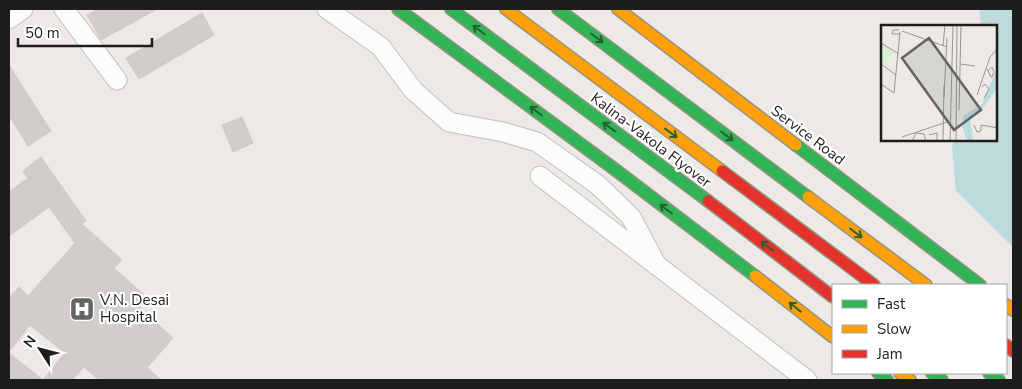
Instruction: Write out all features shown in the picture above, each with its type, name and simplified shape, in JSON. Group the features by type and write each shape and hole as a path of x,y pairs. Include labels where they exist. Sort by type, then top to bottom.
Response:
{"main road":[{"path":"398,9 562,130 832,336"},
{"path":"415,9 802,298"},
{"name":"Kalina-Vakola Flyover","path":"450,9 649,156 832,296"},
{"name":"Kalina-Vakola Flyover","path":"506,9 873,284"},
{"path":"558,9 925,284"},
{"name":"Service Road","path":"618,9 979,284"}],"street":[{"path":"9,19 23,9"},
{"path":"64,9 118,80"},
{"path":"327,9 381,47 413,90 449,122 503,132 537,142 598,185 631,217 657,266"},
{"path":"540,176 807,380"}],"water":[{"path":"979,9 1013,9 1013,247 956,191 952,147 954,141 997,141 997,25 981,25"}],"building":[{"path":"98,9 157,9 101,40 87,15"},
{"path":"202,13 214,35 139,79 126,58"},
{"path":"9,65 51,131 28,146 9,115"},
{"path":"242,117 253,143 233,152 222,125"},
{"name":"V.N. Desai Hospital","path":"41,157 86,221 82,224 122,260 114,268 143,294 135,303 173,338 147,368 161,380 99,380 84,367 72,380 43,380 65,353 30,325 9,352 9,298 19,287 28,296 75,243 49,207 9,236 9,192 28,178 23,171"},
{"path":"9,353 43,380 9,380"}],"traffic: fast":[{"path":"398,9 755,276"},
{"path":"451,9 708,201"},
{"path":"558,9 808,197"},
{"path":"796,145 979,284"},
{"path":"879,374 887,380"},
{"path":"933,374 942,380"},
{"path":"990,374 999,380"}],"traffic: slow":[{"path":"506,9 722,171"},
{"path":"618,9 796,145"},
{"path":"808,197 925,284"},
{"path":"755,276 832,336"},
{"path":"1007,306 1013,310"},
{"path":"901,374 910,380"}],"traffic: jam":[{"path":"722,171 873,284"},
{"path":"708,201 832,296"},
{"path":"1007,346 1013,351"}],"place":[{"name":"V.N. Desai Hospital","path":"82,309"}]}
